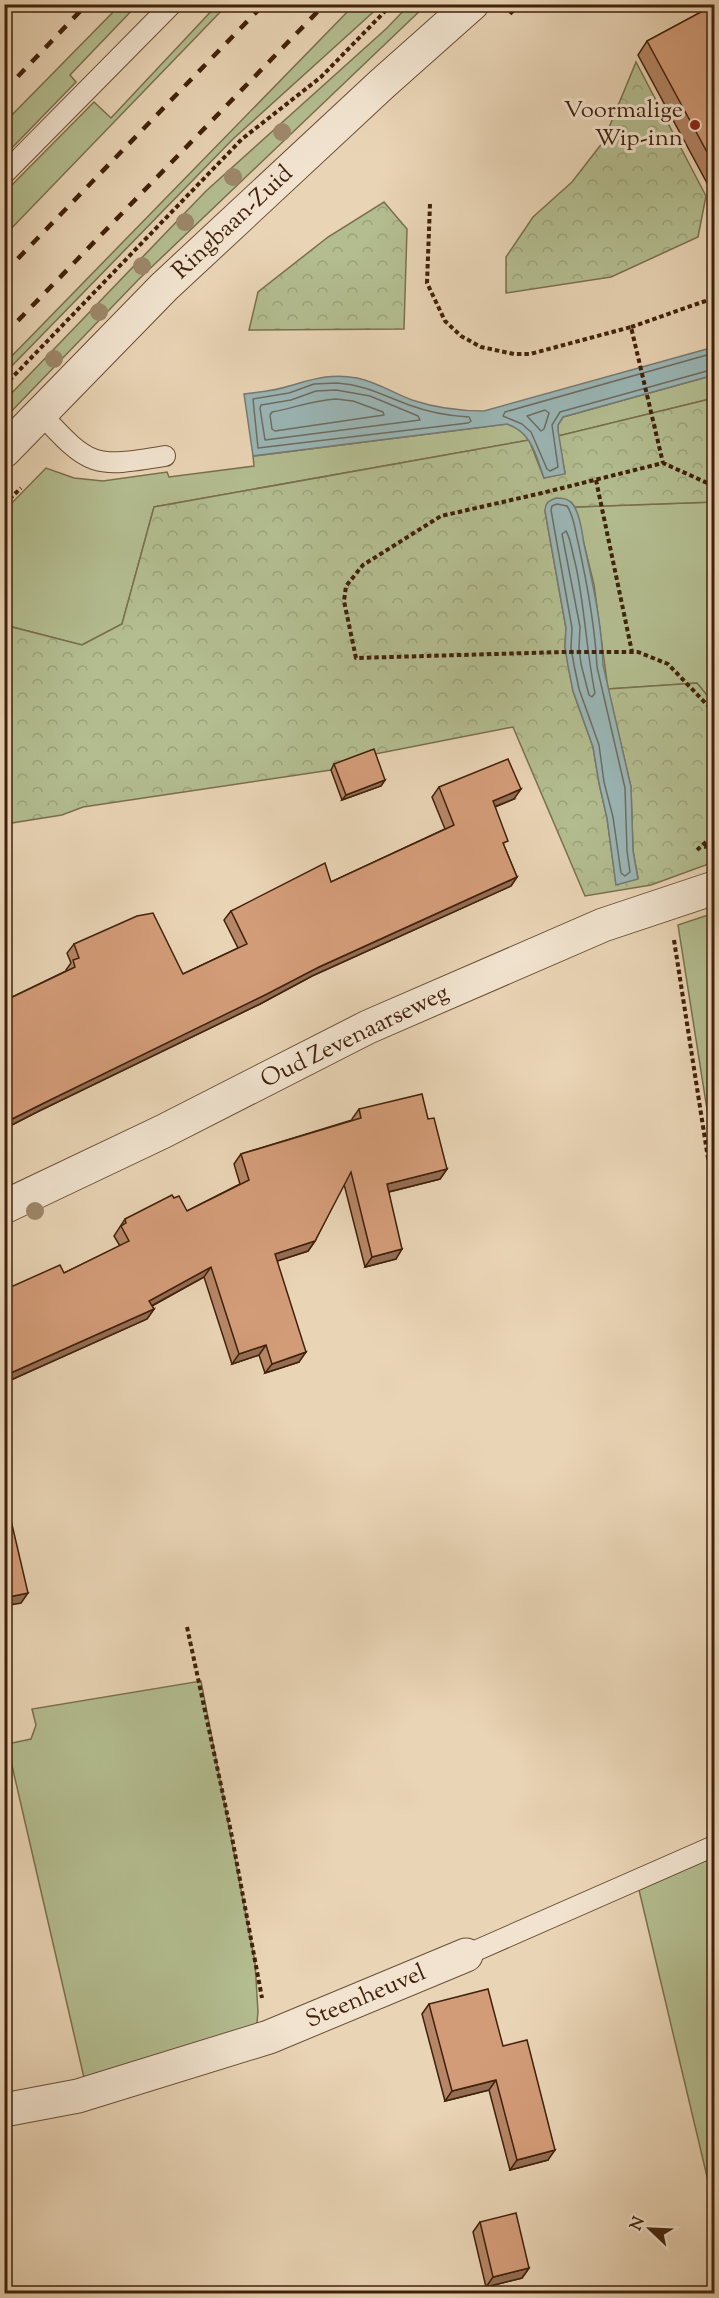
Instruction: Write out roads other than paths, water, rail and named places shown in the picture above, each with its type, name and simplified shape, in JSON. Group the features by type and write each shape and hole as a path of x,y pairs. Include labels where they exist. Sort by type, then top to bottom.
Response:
{"street":[{"name":"Ringbaan-Zuid","path":"4,451 164,287 382,84 472,4"},
{"name":"Oud Zevenaarseweg","path":"4,1208 162,1132 368,1027 603,925 714,888"},
{"name":"Steenheuvel","path":"4,2110 78,2096 269,2037 466,1954"}],"lane":[{"path":"4,174 172,4"},
{"path":"41,414 82,455 102,463 119,464 165,456"},
{"name":"Steenheuvel","path":"466,1954 714,1846"}],"water":[{"path":"714,347 714,375 563,417 558,430 565,474 544,478 528,439 507,424 253,456 244,394 338,376 371,382 412,400 430,405 457,410 484,411"},
{"path":"556,498 569,501 580,521 601,635 603,665 631,787 633,851 638,879 616,885 607,818 593,747 573,691 565,647 566,628 545,511 547,503"}],"railway":[{"path":"4,10 10,4"},
{"path":"4,91 87,4"},
{"path":"4,273 264,4"},
{"path":"4,335 325,4"}],"place":[{"name":"Voormalige Wip-inn","path":"695,125"}]}
